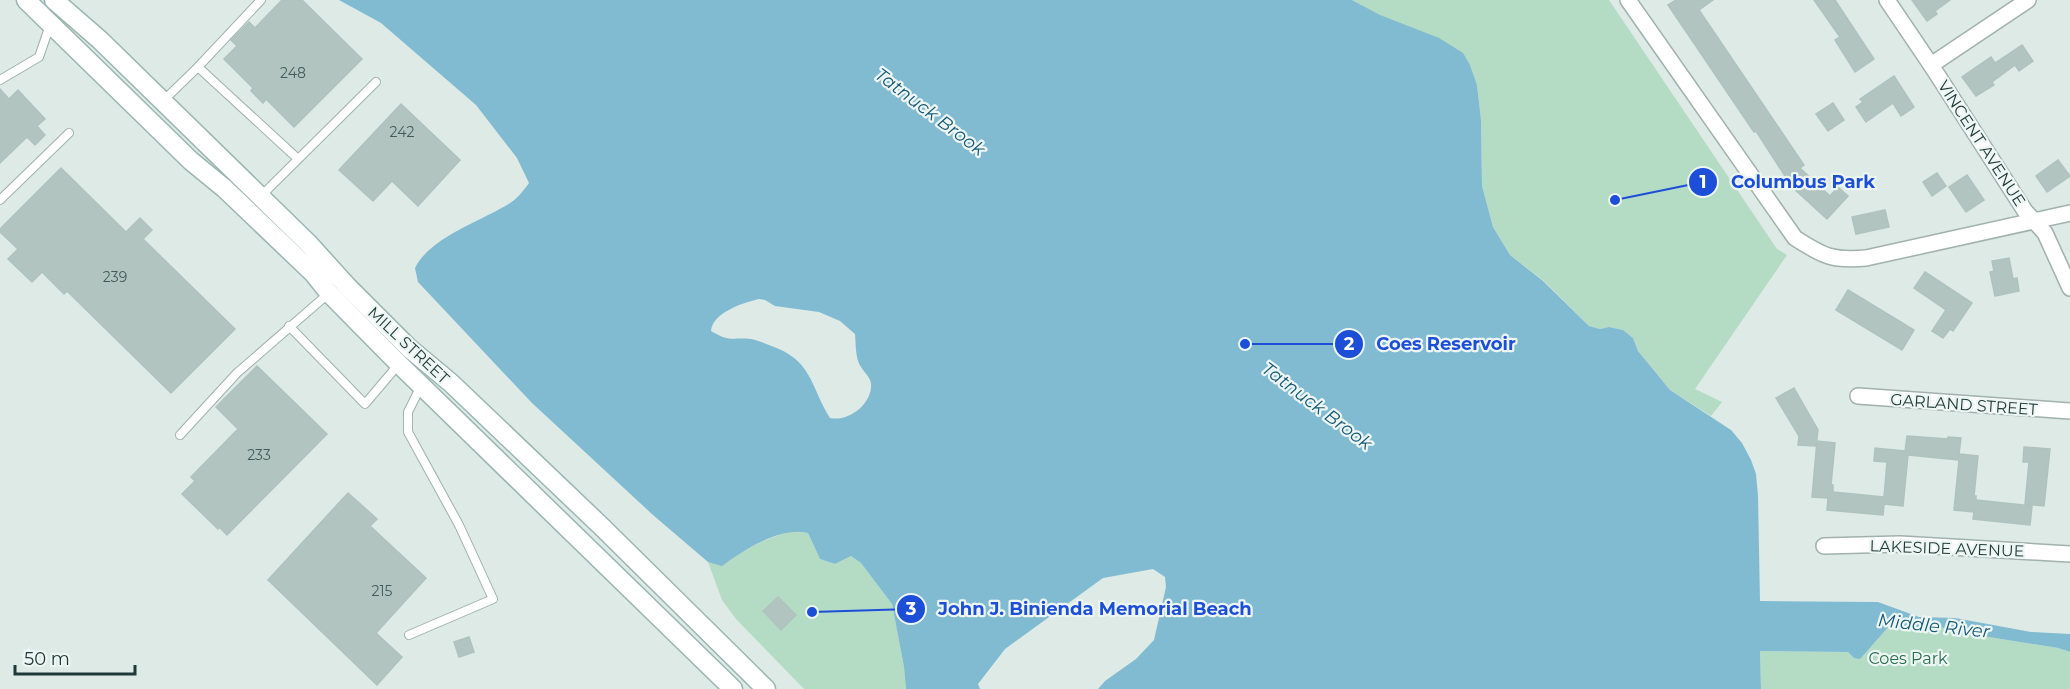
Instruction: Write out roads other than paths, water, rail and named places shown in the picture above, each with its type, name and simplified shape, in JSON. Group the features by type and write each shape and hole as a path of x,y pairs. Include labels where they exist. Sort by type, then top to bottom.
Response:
{"main road":[{"name":"MILL STREET","path":"26,0 191,161 224,188 313,273 329,293 399,364 733,689"},
{"name":"MILL STREET","path":"54,0 100,40 333,268 347,286 409,348 460,391 766,689"},
{"path":"313,273 333,268"}],"street":[{"path":"1628,0 1795,238 1815,251 1830,258 1847,260 1866,258 2070,213"},
{"name":"VINCENT AVENUE","path":"1887,0 2025,211 2045,232 2070,288"},
{"path":"1931,65 2028,0"},
{"name":"GARLAND STREET","path":"1858,396 2070,411"},
{"name":"LAKESIDE AVENUE","path":"1824,546 1900,544 2070,554"}],"lane":[{"path":"163,101 261,0"},
{"path":"0,80 39,57 51,24"},
{"path":"198,67 298,159"},
{"path":"260,197 376,82"},
{"path":"0,200 69,133"},
{"path":"180,435 237,372 329,293"},
{"path":"289,326 365,404 399,364"},
{"path":"409,635 493,599 459,525 408,432 408,412 421,385"}],"water":[{"path":"339,0 1352,0 1380,15 1439,38 1463,53 1477,85 1481,120 1482,186 1493,227 1510,255 1542,280 1589,326 1623,330 1633,338 1638,351 1670,390 1731,430 1742,443 1756,474 1760,601 1878,602 1919,617 1955,618 2031,632 2070,634 2070,652 1948,628 1889,626 1860,659 1854,658 1848,652 1760,651 1761,689 1098,689 1105,681 1136,659 1154,640 1166,587 1165,577 1153,569 1103,578 1005,649 978,684 980,689 906,689 892,604 861,563 851,556 835,564 820,559 808,533 798,532 775,536 763,541 722,566 708,562 653,515 532,403 418,282 415,268 432,247 513,201 529,183 517,158 476,105 381,23","holes":["759,299 775,306 819,312 840,321 855,334 858,359 871,384 870,394 862,406 843,418 830,418 808,374 794,358 758,341 727,338 711,331 717,319 730,309"]}],"place":[{"name":"Columbus Park","path":"1615,200"},
{"name":"Coes Reservoir","path":"1245,344"},
{"name":"John J. Binienda Memorial Beach","path":"812,612"}],"water label":[{"name":"Tatnuck Brook","path":"930,112"},
{"name":"Tatnuck Brook","path":"1317,406"},
{"name":"Middle River","path":"1934,626"}],"park label":[{"name":"Coes Park","path":"1908,658"}]}
